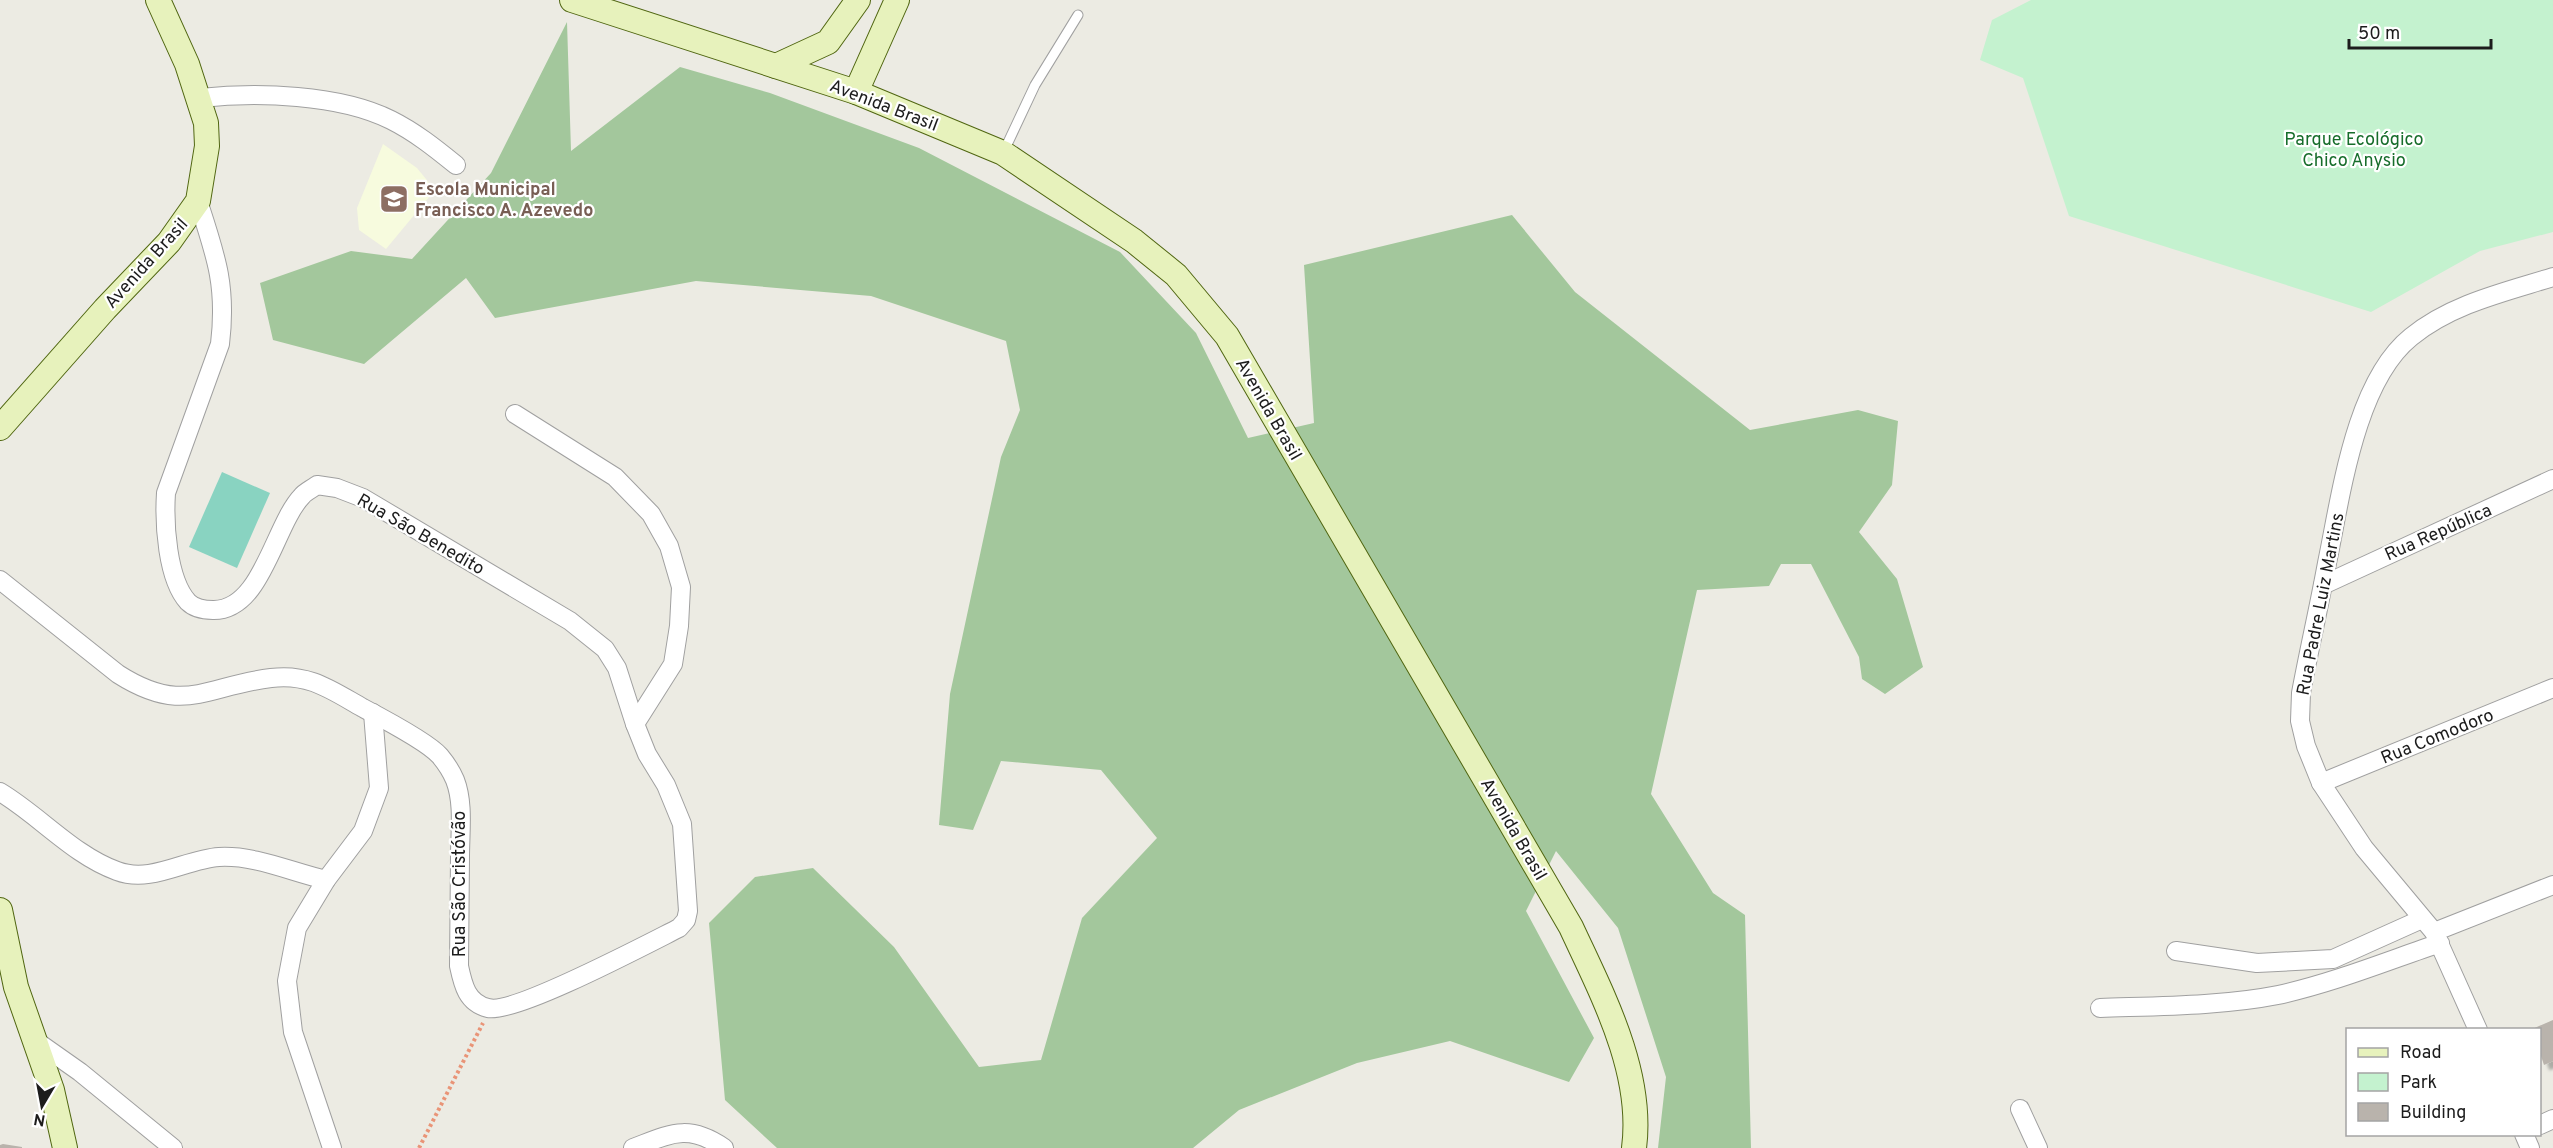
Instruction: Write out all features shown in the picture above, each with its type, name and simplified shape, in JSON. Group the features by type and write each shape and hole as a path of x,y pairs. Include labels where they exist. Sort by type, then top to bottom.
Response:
{"street":[{"name":"Avenida Brasil","path":"0,428 105,309 169,242 198,201 207,146 206,123 200,98 187,64 158,0"},
{"name":"Avenida Brasil","path":"572,0 856,92 1003,153 1134,241 1176,275 1227,336 1571,927 1618,1028 1632,1091 1634,1148"},
{"path":"776,66 828,42 858,0"},
{"path":"856,92 897,0"},
{"path":"200,98 241,94 285,96 321,100 356,108 389,119 424,139 456,165"},
{"name":"Rua São Benedito","path":"198,201 220,271 223,323 220,344 166,493 167,542 176,580 183,596 192,606 204,610 218,610 242,598 254,586 284,525 302,496 316,485 337,488 363,498 570,621 605,649 617,668 635,724 647,753 666,786 681,824 688,911 686,920 680,928 574,980 507,1008 490,1009"},
{"name":"Rua Padre Luiz Martins","path":"2478,1028 2437,938 2364,848 2321,783 2306,746 2300,721 2301,693 2345,475 2368,397 2381,371 2410,338 2440,317 2493,295 2553,277"},
{"path":"515,414 615,477 651,514 669,546 681,586 679,626 673,664 635,724"},
{"name":"Rua República","path":"2323,585 2553,479"},
{"name":"Rua São Cristóvão","path":"0,580 118,674 139,687 160,695 194,695 268,678 292,676 317,682 373,713 440,756 455,779 461,813 459,966 464,991 477,1004 490,1009"},
{"name":"Rua Comodoro","path":"2321,783 2553,688"},
{"path":"332,1148 293,1032 286,981 297,928 326,880 363,831 379,788 373,713"},
{"path":"0,792 81,851 120,872 153,874 217,857 245,857 326,880"},
{"path":"2100,1008 2188,1004 2277,995 2315,985 2437,938 2553,885"},
{"path":"0,910 16,987 52,1090 64,1148"},
{"path":"2176,951 2257,963 2333,958 2422,919"},
{"path":"36,1041 80,1072 173,1148"},
{"path":"2020,1109 2038,1148"},
{"path":"633,1148 674,1132 708,1137 724,1148"}],"lane":[{"path":"1003,153 1035,85 1078,15"}],"path":[{"path":"419,1148 490,1009"}],"shaded area":[{"name":"Escola Municipal Francisco A. Azevedo","path":"383,144 417,168 435,190 386,249 359,230 357,208"},
{"path":"222,472 270,493 237,568 189,547"}],"green space":[{"name":"Parque Ecológico Chico Anysio","path":"2031,0 2553,0 2553,232 2480,251 2371,312 2069,216 2023,78 1980,60 1992,20"},
{"path":"567,22 571,151 680,67 770,93 919,148 1120,252 1196,333 1248,438 1314,423 1304,265 1512,215 1575,292 1750,430 1858,410 1898,421 1892,485 1859,532 1897,579 1923,667 1885,694 1862,679 1859,657 1811,564 1781,564 1769,586 1697,590 1651,794 1713,893 1745,915 1751,1148 1658,1148 1666,1077 1618,928 1556,851 1526,911 1594,1038 1569,1082 1450,1041 1357,1063 1239,1110 1193,1148 777,1148 725,1100 709,923 755,877 813,868 894,947 979,1067 1041,1060 1082,918 1157,838 1101,770 1001,761 973,830 939,825 950,694 1001,457 1020,410 1006,341 871,296 696,281 495,318 466,278 364,364 273,340 260,283 351,251 412,259 491,173"}],"building":[{"path":"2553,1020 2553,1061 2544,1065 2541,1056 2541,1028 2535,1028"},
{"path":"3,1144 22,1147 22,1148 0,1148"}],"place":[{"name":"Escola Municipal Francisco A. Azevedo","path":"394,199"}]}
